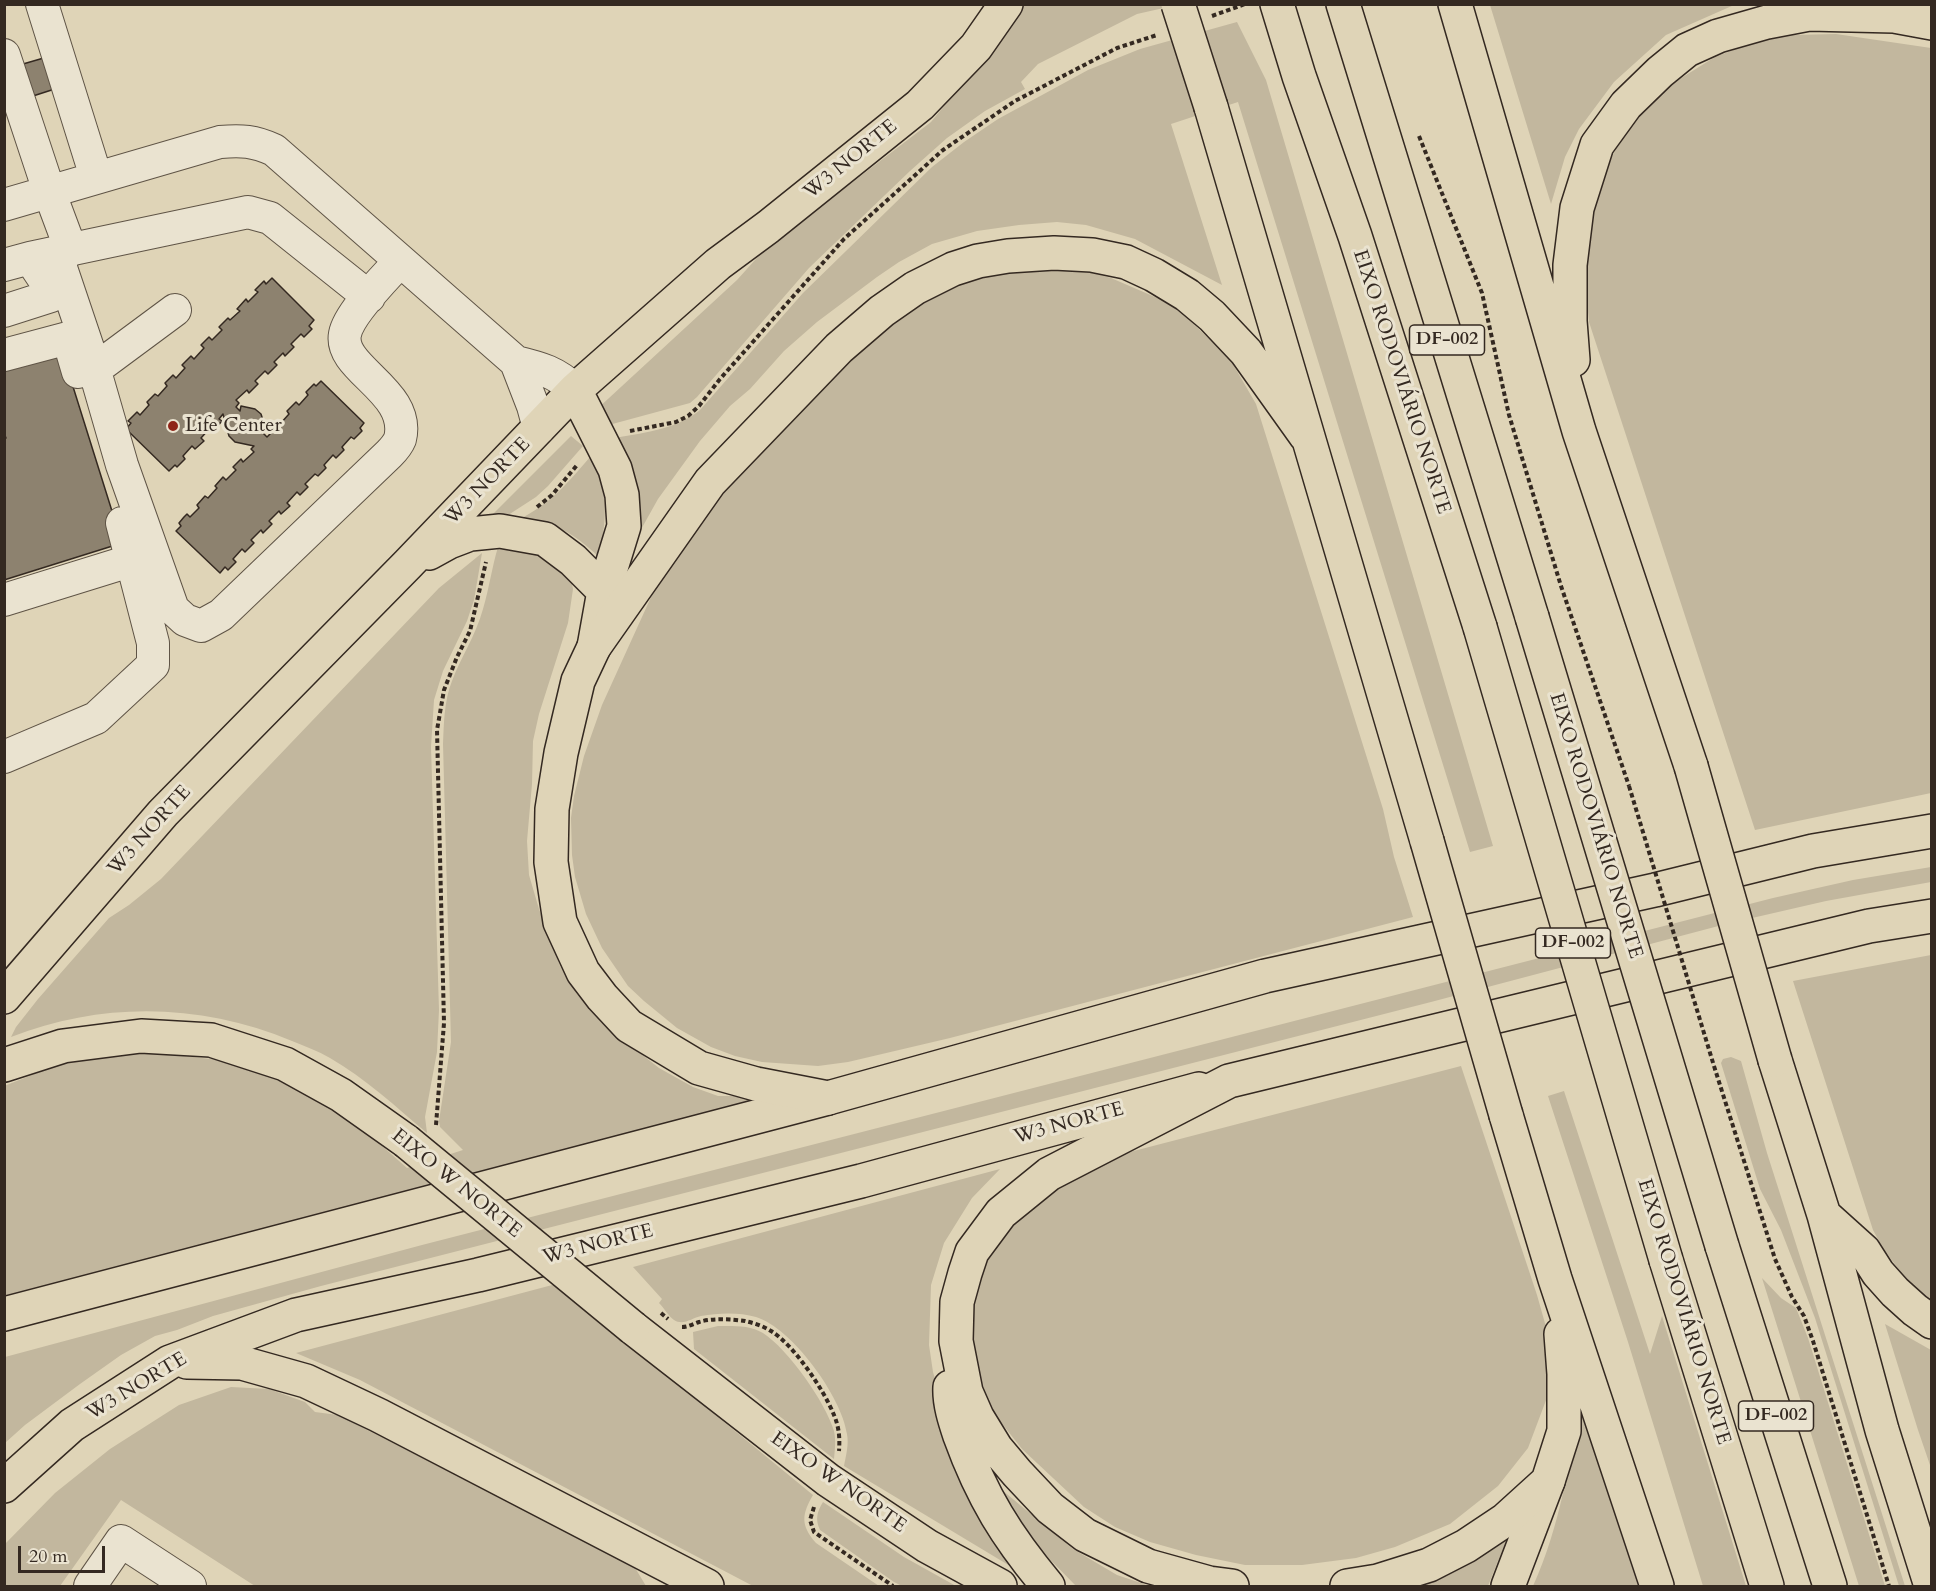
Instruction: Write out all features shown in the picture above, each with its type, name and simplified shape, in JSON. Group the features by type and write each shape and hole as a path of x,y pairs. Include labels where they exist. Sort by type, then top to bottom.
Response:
{"main road":[{"name":"W3 NORTE","path":"4,997 163,813 575,390 718,264 768,227 920,105 975,47 1006,4"},
{"path":"1178,4 1211,107 1555,1279 1657,1587"},
{"name":"EIXO RODOVIÁRIO NORTE","path":"1277,4 1480,627 1666,1260 1767,1587"},
{"name":"EIXO RODOVIÁRIO NORTE","path":"1343,4 1532,617 1722,1246 1830,1587"},
{"path":"1455,4 1579,431 1691,766 1775,1060 1824,1215 1882,1430 1931,1587"},
{"path":"1579,431 1570,321 1570,266 1577,208 1597,145 1626,105 1687,50 1718,36 1767,22 1809,14 1853,14 1894,16 1932,23"},
{"path":"828,1098 756,1084 699,1068 629,1026 602,998 584,972 560,922 551,862 552,809 561,753 578,681 594,647 710,482 839,348 882,311 915,288 953,269 978,261 1008,256 1092,255 1126,262 1154,274 1187,295 1219,323 1246,352 1306,436"},
{"path":"575,390 615,469 622,495 624,526 604,591 594,647"},
{"path":"408,564 449,542 470,534 500,531 545,539 573,560 604,591"},
{"path":"4,1314 828,1098 1265,976 1655,890 1813,851 1932,831"},
{"path":"1048,1587 1021,1555 999,1522 977,1480 956,1422 950,1394 956,1341 957,1302 972,1252 1001,1213 1049,1174 1229,1081 1869,926 1932,916"},
{"name":"EIXO W NORTE","path":"4,1065 63,1046 141,1036 211,1040 285,1064 341,1095 406,1142 633,1328 828,1480 927,1546 999,1587"},
{"name":"W3 NORTE","path":"4,1486 72,1425 170,1362 296,1315 478,1275 861,1181 1229,1081"},
{"path":"1824,1215 1864,1251 1895,1292 1932,1322"},
{"path":"1508,1587 1548,1481 1564,1431 1564,1374 1555,1279"},
{"path":"956,1341 966,1392 977,1417 996,1448 1050,1508 1085,1535 1148,1566 1209,1584 1232,1587"},
{"path":"170,1362 242,1363 306,1381 378,1415 707,1587"},
{"path":"1882,1430 1932,1505"},
{"path":"1347,1587 1378,1581 1429,1565 1466,1546 1505,1520 1548,1481"}],"street":[{"path":"42,4 96,177"},
{"path":"4,55 49,191 40,256 44,279 51,296 4,311"},
{"path":"4,205 220,142 249,141 274,150 516,362 539,428"},
{"path":"40,256 249,212 270,218 369,297"},
{"path":"40,256 94,370 122,465 173,609 185,620 201,626 221,615 389,454 400,440 400,421 395,404 348,353 344,336 350,319 400,261"},
{"path":"94,370 175,310"},
{"path":"4,355 68,338 133,560 153,643 153,665 96,718 4,757"},
{"path":"516,362 543,368 563,378 575,390"},
{"path":"4,600 133,560"},
{"path":"90,1587 121,1541 190,1587"},
{"path":"646,1555 677,1587"}],"path":[{"path":"1414,125 1482,293 1509,415 1561,586 1629,786 1775,1259 1791,1297 1804,1316 1813,1341 1889,1587"},
{"path":"668,1319 686,1328 700,1321 746,1321 760,1325 787,1343 802,1362 834,1414 840,1440 838,1459"},
{"path":"818,1499 810,1520 814,1532 892,1587"}],"shaded area":[{"path":"1490,4 1734,5 1666,35 1614,82 1579,129 1565,157 1551,204"},
{"path":"1020,5 1177,5 1137,14 1038,64 1021,82 1025,89 985,111 947,138 809,268 690,403 605,426 596,410 737,280 764,250 931,122 990,50"},
{"path":"1237,22 1266,80 1493,846 1470,852 1238,102 1171,124 1222,285 1135,239 1086,225 1057,222 1019,225 977,231 932,244 877,277 817,322 784,351 750,389 730,406 700,441 658,499 629,551 610,439 669,426 700,410 803,293 932,167 998,119 1088,70 1140,49"},
{"path":"1836,34 1931,48 1931,793 1755,830 1589,322 1583,264 1597,186 1616,149 1640,114 1670,85 1715,57 1754,42 1792,35"},
{"path":"1026,266 1086,271 1111,278 1162,300 1182,313 1230,359 1256,404 1383,809 1394,857 1413,917 950,1038 848,1062 818,1066 762,1062 735,1056 711,1047 677,1028 628,986 602,948 586,914 575,877 571,818 584,756 602,705 657,584 678,551 764,435 919,299 972,277"},
{"path":"571,436 583,446 548,486 536,497 502,519 488,519"},
{"path":"590,457 604,492 605,519 598,556 562,529 543,523 518,520 549,500 566,485"},
{"path":"498,547 546,548 570,574 573,589 568,623 539,714 533,741 527,841 529,875 560,966 577,994 602,1023 659,1068 693,1087 718,1096 783,1096 5,1297 4,1086 60,1064 147,1052 239,1062 266,1072 340,1113 365,1131 407,1168 463,1150 440,1127 439,1121 451,1042 443,744 449,689 480,619"},
{"path":"482,553 474,600 467,621 443,671 434,700 431,747 439,1010 437,1052 425,1117 427,1133 368,1084 330,1058 258,1028 223,1019 152,1011 117,1012 46,1025 11,1037 38,999 109,918 161,879 439,588"},
{"path":"1931,867 1931,882 1826,901 1726,924 1431,1002 321,1286 213,1316 155,1336 121,1355 25,1425 5,1443 5,1357 422,1245 1773,898 1853,880"},
{"path":"1931,955 1931,1306 1892,1261 1873,1230 1793,981"},
{"path":"1731,1057 1741,1061 1767,1153 1905,1586 1899,1586 1815,1318 1781,1230 1760,1189 1721,1063 1723,1059"},
{"path":"1461,1066 1548,1334 1548,1395 1528,1448 1498,1486 1450,1524 1395,1547 1356,1558 1302,1565 1245,1565 1196,1555 1150,1542 1115,1527 1084,1507 1022,1449 988,1406 976,1370 970,1316 988,1251 1000,1229 1064,1175 1126,1153"},
{"path":"1564,1091 1650,1354 1662,1316 1746,1586 1703,1586 1628,1342 1548,1096"},
{"path":"1000,1169 972,1198 944,1243 931,1285 929,1345 933,1372 945,1413 1020,1572 844,1466 848,1438 836,1402 813,1366 785,1335 756,1317 743,1314 714,1314 677,1322 659,1303 662,1299 633,1267"},
{"path":"1762,1278 1781,1298 1796,1308 1808,1338 1885,1586 1859,1586"},
{"path":"556,1284 813,1495 804,1519 811,1537 816,1543 879,1586 753,1586 360,1380 296,1353"},
{"path":"1885,1324 1931,1350 1931,1468 1918,1430"},
{"path":"718,1326 741,1326 758,1330 784,1351 815,1392 830,1419 835,1434 834,1459 694,1349 693,1332"},
{"path":"231,1387 269,1389 305,1402 315,1412 338,1415 634,1566 646,1586 255,1586 121,1500 60,1586 5,1586 5,1544 55,1493 110,1449 179,1405"},
{"path":"1583,1391 1643,1586 1533,1586 1558,1515"},
{"path":"996,1485 1073,1549 1117,1575 1150,1586 1076,1586 1026,1535"},
{"path":"823,1502 904,1557 956,1586 902,1586 894,1582 820,1530 817,1516"},
{"path":"1510,1531 1488,1586 1415,1586 1451,1570"}],"building":[{"path":"54,55 64,86 33,96 23,64"},
{"name":"Life Center","path":"272,278 314,320 309,326 312,329 304,337 301,334 291,344 294,347 274,362 277,365 268,374 265,371 255,381 258,384 249,393 247,390 236,400 239,403 236,407 240,411 241,406 255,409 261,414 266,430 261,431 267,437 272,432 269,430 277,421 280,424 289,414 287,411 296,402 299,405 308,395 306,392 321,381 364,423 360,428 362,431 354,439 351,437 342,447 344,450 336,458 333,455 324,465 326,468 318,476 315,474 305,484 308,487 300,495 297,492 287,503 290,506 281,514 279,511 269,521 272,524 263,533 261,530 251,540 254,543 245,552 242,549 233,559 236,562 228,570 225,567 220,573 176,531 181,526 179,523 184,517 187,514 190,517 199,508 197,505 205,496 208,498 223,477 226,480 236,470 233,467 241,459 243,462 254,452 251,449 254,446 235,442 229,436 223,414 219,419 222,421 213,431 210,428 201,438 204,441 195,449 192,446 183,456 185,459 169,471 126,429 131,423 128,421 137,412 140,415 149,405 147,402 155,394 158,396 167,386 165,383 173,375 176,378 185,368 182,365 191,356 194,359 204,348 201,345 209,337 212,340 222,330 219,327 240,311 237,309 246,299 248,302 258,292 255,290 264,281 266,284"},
{"path":"59,342 122,543 4,580 4,439 6,438 4,433 4,358"}],"place":[{"name":"Life Center","path":"173,426"}]}
